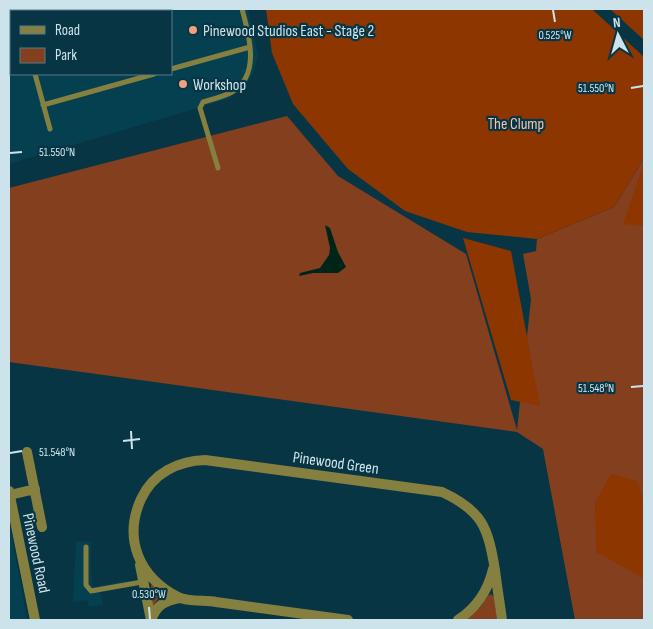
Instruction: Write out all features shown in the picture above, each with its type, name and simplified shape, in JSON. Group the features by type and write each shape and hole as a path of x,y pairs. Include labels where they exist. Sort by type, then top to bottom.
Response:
{"street":[{"path":"27,452 42,527"},
{"name":"Pinewood Green","path":"151,620 133,533 135,511 145,490 160,473 192,460 205,460 442,492 467,506 483,524 491,548 502,620"},
{"path":"9,493 34,490"},
{"name":"Pinewood Road","path":"9,493 11,513 36,620"},
{"name":"Pinewood Green","path":"139,559 148,574 180,598"},
{"path":"458,620 469,613 478,603 490,580 494,567"},
{"name":"Pinewood Green","path":"151,620 155,610 160,605 167,600 180,598 348,620"}],"lane":[{"path":"218,168 200,108 203,102 223,96 241,86 250,67 250,47 242,9"},
{"path":"172,69 250,47"},
{"path":"35,75 50,129"},
{"path":"43,105 150,75"},
{"path":"86,548 86,585 91,591 142,582"}],"shaded area":[{"path":"9,9 248,9 258,55 254,72 244,88 228,99 9,164"},
{"path":"325,225 330,228 338,252 346,267 338,273 313,273 299,276 300,273 320,268 329,255 330,248"},
{"path":"9,523 12,538 27,620 9,620"},
{"path":"76,541 91,542 93,587 126,581 128,587 100,591 103,605 89,607 87,600 73,602"}],"green space":[{"name":"The Clump","path":"266,9 592,9 644,57 644,158 614,207 537,239 467,232 405,211 348,169 293,104 272,53"},
{"path":"610,9 644,9 644,40"},
{"path":"287,116 338,176 466,254 517,430 531,299 523,254 536,251 537,239 614,207 644,158 644,620 575,620 543,449 517,432 9,362 9,188"},
{"path":"644,163 644,226 623,224"},
{"path":"463,238 511,251 540,406 511,400"},
{"path":"611,474 638,481 644,504 643,578 596,552 595,503"},
{"path":"151,584 166,595 158,599 151,609"},
{"path":"491,594 494,597 497,620 465,620 481,606"}],"place":[{"name":"Pinewood Studios East - Stage 2","path":"193,30"},
{"name":"Workshop","path":"183,84"}]}
